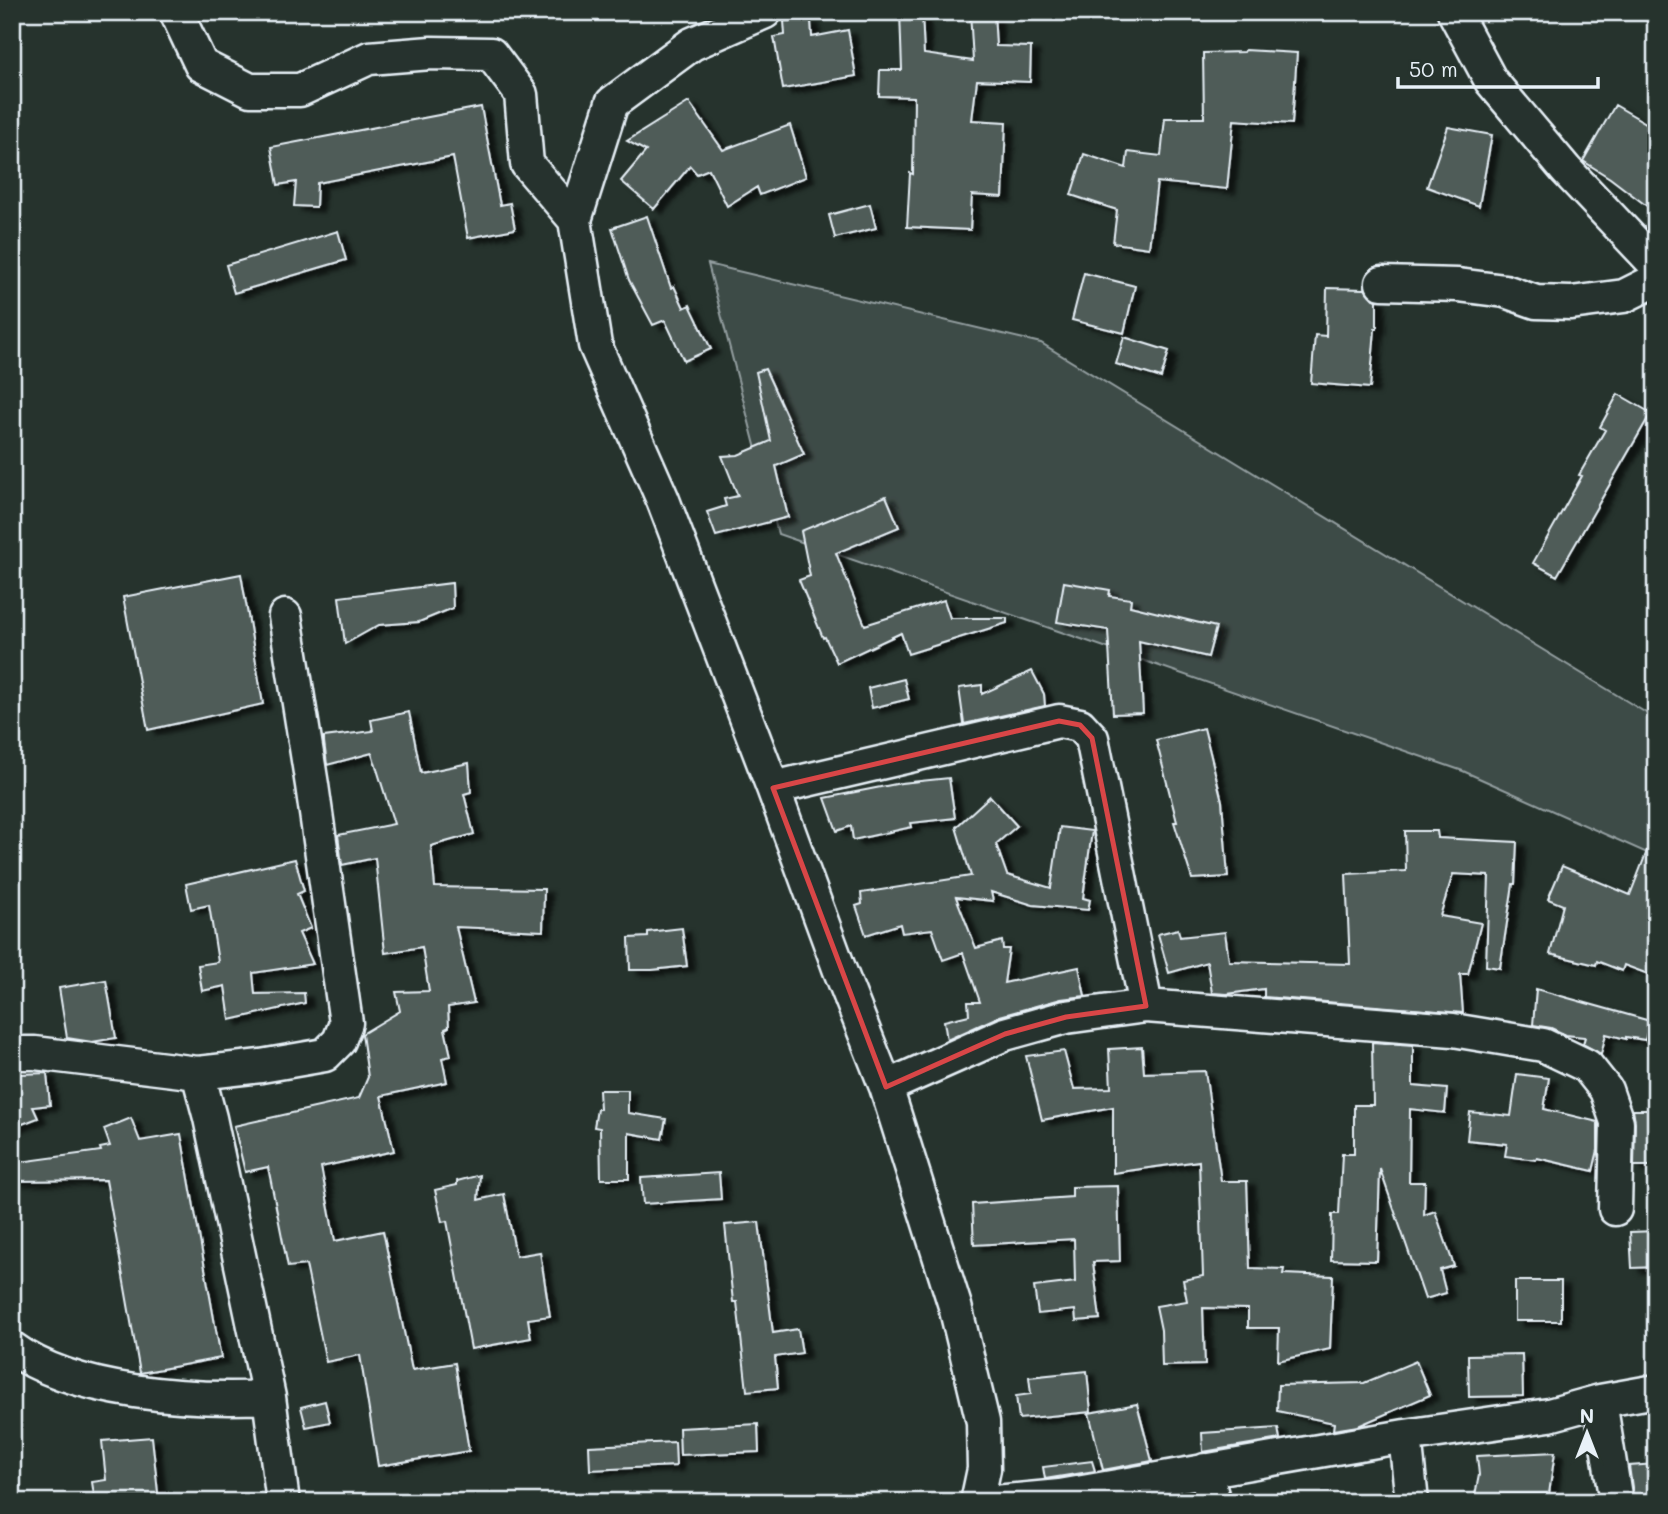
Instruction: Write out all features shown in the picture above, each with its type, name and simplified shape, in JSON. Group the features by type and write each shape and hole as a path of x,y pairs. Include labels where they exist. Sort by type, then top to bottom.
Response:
{"street":[{"path":"176,12 201,65 250,90 300,90 369,58 431,53 491,54 521,94 527,164 575,220"},
{"path":"765,12 692,44 612,103 575,220 595,345 663,500 886,1087 954,1307 983,1422 984,1469 977,1502"},
{"path":"1454,12 1491,81 1566,170 1656,265"},
{"path":"1382,283 1458,285 1505,291 1536,302 1571,303 1624,296 1656,280"},
{"path":"12,1053 35,1053 198,1073 325,1055 339,1041 346,1023 285,616"},
{"path":"773,788 1059,720 1080,724 1092,738 1146,1006"},
{"path":"886,1087 1005,1034 1066,1017 1146,1006 1453,1030 1543,1045 1587,1066 1606,1090 1617,1122 1615,1209"},
{"path":"198,1073 269,1397 283,1502"},
{"path":"12,1348 29,1360 107,1387 221,1400 269,1397"},
{"path":"995,1502 1060,1496 1405,1436 1549,1415 1600,1401 1656,1391"},
{"path":"1600,1401 1616,1502"},
{"path":"1405,1436 1412,1502"},
{"path":"1206,1470 1214,1502"}],"highlighted area":[{"path":"1059,721 1080,725 1092,738 1146,1006 1066,1017 1005,1034 886,1087 773,788"}],"shaded area":[{"path":"708,264 1041,343 1656,719 1656,857 1463,771 778,534"}],"building":[{"path":"900,12 922,12 924,54 973,61 970,12 994,12 996,46 1031,47 1030,82 977,80 972,120 1006,122 1003,197 972,195 970,230 907,227 910,173 913,174 914,97 879,96 880,70 902,70"},
{"path":"811,20 812,37 848,30 856,76 783,89 774,37 785,35 784,21"},
{"path":"1245,50 1297,53 1292,124 1234,120 1227,189 1157,182 1149,248 1113,243 1117,210 1071,195 1084,154 1126,168 1128,152 1161,156 1165,118 1204,118 1203,53"},
{"path":"689,102 723,150 790,125 806,177 760,195 757,187 727,206 709,169 697,174 690,166 654,209 621,181 646,151 627,141"},
{"path":"1615,105 1656,129 1656,213 1583,161"},
{"path":"481,107 500,205 510,203 515,229 468,238 453,157 317,183 316,207 294,206 296,182 278,185 271,147"},
{"path":"1448,127 1492,135 1479,206 1427,187"},
{"path":"870,204 876,228 835,238 829,215"},
{"path":"647,216 671,288 674,286 684,308 690,305 711,349 684,361 665,320 653,325 629,280 612,228"},
{"path":"338,231 346,260 234,293 226,265"},
{"path":"1084,273 1135,286 1124,333 1072,320"},
{"path":"1327,288 1365,289 1377,300 1377,329 1370,388 1311,383 1315,335 1326,336"},
{"path":"1124,337 1169,351 1161,378 1116,364"},
{"path":"765,369 804,454 776,466 788,517 716,536 707,512 726,506 724,499 738,496 722,456 738,455 771,441 756,372"},
{"path":"1618,394 1651,413 1557,576 1533,563 1582,476 1579,475 1605,430 1600,427"},
{"path":"886,496 899,527 836,553 865,625 944,600 950,618 1007,618 1007,623 908,654 901,633 837,663 825,637 823,638 799,580 810,576 801,531"},
{"path":"241,574 263,704 148,730 123,597"},
{"path":"1064,582 1110,590 1109,596 1131,599 1130,606 1216,627 1208,657 1139,641 1143,713 1113,714 1108,630 1057,622"},
{"path":"452,583 453,608 419,622 379,625 345,644 339,597"},
{"path":"1032,671 1044,694 1045,706 964,724 959,688 982,685 982,694"},
{"path":"904,679 909,699 872,708 868,688"},
{"path":"409,712 421,773 469,763 471,792 464,794 474,834 431,846 435,887 544,889 543,931 456,927 474,1003 448,1007 449,1027 445,1029 451,1056 442,1058 447,1082 381,1096 394,1151 321,1167 335,1241 383,1231 412,1370 455,1363 469,1451 378,1466 360,1355 326,1362 306,1265 288,1267 268,1167 245,1172 234,1126 359,1098 368,1077 362,1034 400,1011 396,992 429,991 422,947 385,953 375,858 342,865 338,835 394,824 372,753 327,765 324,742 324,737 373,731 371,720"},
{"path":"1204,728 1222,801 1228,877 1192,879 1174,822 1177,822 1156,740"},
{"path":"949,778 955,818 911,823 912,827 853,840 851,826 837,831 825,798 901,783"},
{"path":"990,796 1017,826 996,844 1007,875 1051,888 1060,827 1092,831 1083,898 1090,900 1088,910 1033,905 991,892 993,901 956,897 976,948 1002,941 1003,949 1009,949 1004,983 1079,967 1085,996 1061,999 1000,1016 947,1040 944,1021 969,1015 968,1002 980,1002 963,953 943,960 932,929 902,933 900,924 866,935 856,906 862,904 861,893 971,876 956,827"},
{"path":"1405,831 1437,831 1438,838 1517,842 1515,884 1500,968 1486,966 1489,876 1453,874 1440,916 1481,923 1468,974 1460,974 1463,1013 1264,997 1264,989 1227,994 1212,993 1207,962 1169,973 1158,934 1178,929 1180,937 1225,932 1229,961 1350,964 1346,874 1406,871"},
{"path":"1654,833 1656,977 1624,965 1622,971 1597,961 1596,965 1550,954 1563,905 1548,899 1562,866 1630,895"},
{"path":"295,859 304,891 297,894 311,928 299,933 313,964 253,973 255,994 304,993 305,1003 230,1020 225,986 202,991 198,965 218,962 209,905 191,909 186,884"},
{"path":"682,928 687,966 630,970 629,938 648,937 648,932"},
{"path":"106,980 116,1038 92,1042 67,1038 59,988"},
{"path":"1536,989 1650,1021 1645,1040 1606,1034 1601,1054 1583,1044 1585,1037 1566,1035 1551,1028 1533,1025"},
{"path":"1372,1042 1413,1045 1413,1086 1447,1089 1445,1113 1410,1109 1409,1182 1425,1182 1424,1215 1435,1211 1454,1266 1440,1270 1446,1293 1425,1299 1380,1169 1377,1261 1331,1260 1332,1214 1339,1214 1342,1154 1354,1154 1354,1105 1373,1105"},
{"path":"1142,1047 1144,1073 1205,1071 1221,1181 1247,1181 1250,1268 1284,1269 1283,1274 1333,1276 1330,1349 1278,1361 1279,1328 1248,1328 1248,1309 1203,1308 1205,1365 1162,1366 1161,1330 1156,1306 1187,1301 1183,1280 1203,1276 1199,1161 1113,1173 1113,1107 1042,1120 1026,1056 1064,1051 1074,1089 1111,1088 1109,1049"},
{"path":"12,1071 20,1071 21,1074 47,1073 50,1105 33,1107 38,1118 12,1128"},
{"path":"1517,1074 1549,1078 1544,1109 1598,1122 1598,1150 1593,1171 1537,1158 1505,1156 1507,1144 1467,1140 1470,1112 1511,1116"},
{"path":"599,1090 628,1090 628,1113 666,1119 662,1139 629,1133 629,1179 601,1179 600,1128 594,1127 597,1109 600,1109"},
{"path":"1633,1110 1656,1110 1656,1166 1634,1166"},
{"path":"131,1118 140,1141 181,1134 221,1358 140,1373 106,1180 12,1181 12,1163 101,1151 100,1148 110,1146 104,1129"},
{"path":"719,1173 721,1199 643,1204 641,1178"},
{"path":"480,1175 478,1200 504,1194 516,1256 540,1252 550,1316 528,1319 531,1338 471,1349 447,1221 442,1222 435,1190 457,1185 457,1181"},
{"path":"1118,1186 1120,1261 1093,1262 1100,1319 1076,1321 1075,1310 1038,1314 1034,1287 1075,1282 1074,1239 974,1245 972,1204 1072,1197 1072,1187"},
{"path":"759,1222 773,1333 798,1329 802,1353 775,1357 778,1388 747,1391 737,1302 733,1302 725,1225"},
{"path":"1656,1231 1656,1267 1632,1268 1630,1232"},
{"path":"1515,1281 1561,1281 1561,1321 1515,1321"},
{"path":"1522,1354 1523,1396 1469,1397 1468,1355"},
{"path":"1416,1361 1430,1395 1358,1426 1333,1430 1334,1423 1277,1411 1278,1385 1364,1383"},
{"path":"1087,1371 1091,1412 1019,1419 1016,1396 1031,1394 1029,1377"},
{"path":"325,1401 330,1422 306,1427 301,1407"},
{"path":"1137,1404 1152,1461 1103,1470 1089,1413"},
{"path":"758,1424 759,1452 680,1455 679,1428"},
{"path":"1278,1428 1280,1439 1203,1452 1202,1433"},
{"path":"152,1437 159,1502 95,1502 92,1482 106,1480 102,1441"},
{"path":"675,1442 676,1466 590,1470 589,1446"},
{"path":"1555,1452 1549,1494 1475,1495 1479,1475 1477,1456"},
{"path":"1092,1461 1095,1471 1045,1479 1043,1467"},
{"path":"1656,1464 1656,1493 1633,1495 1629,1466"}]}
